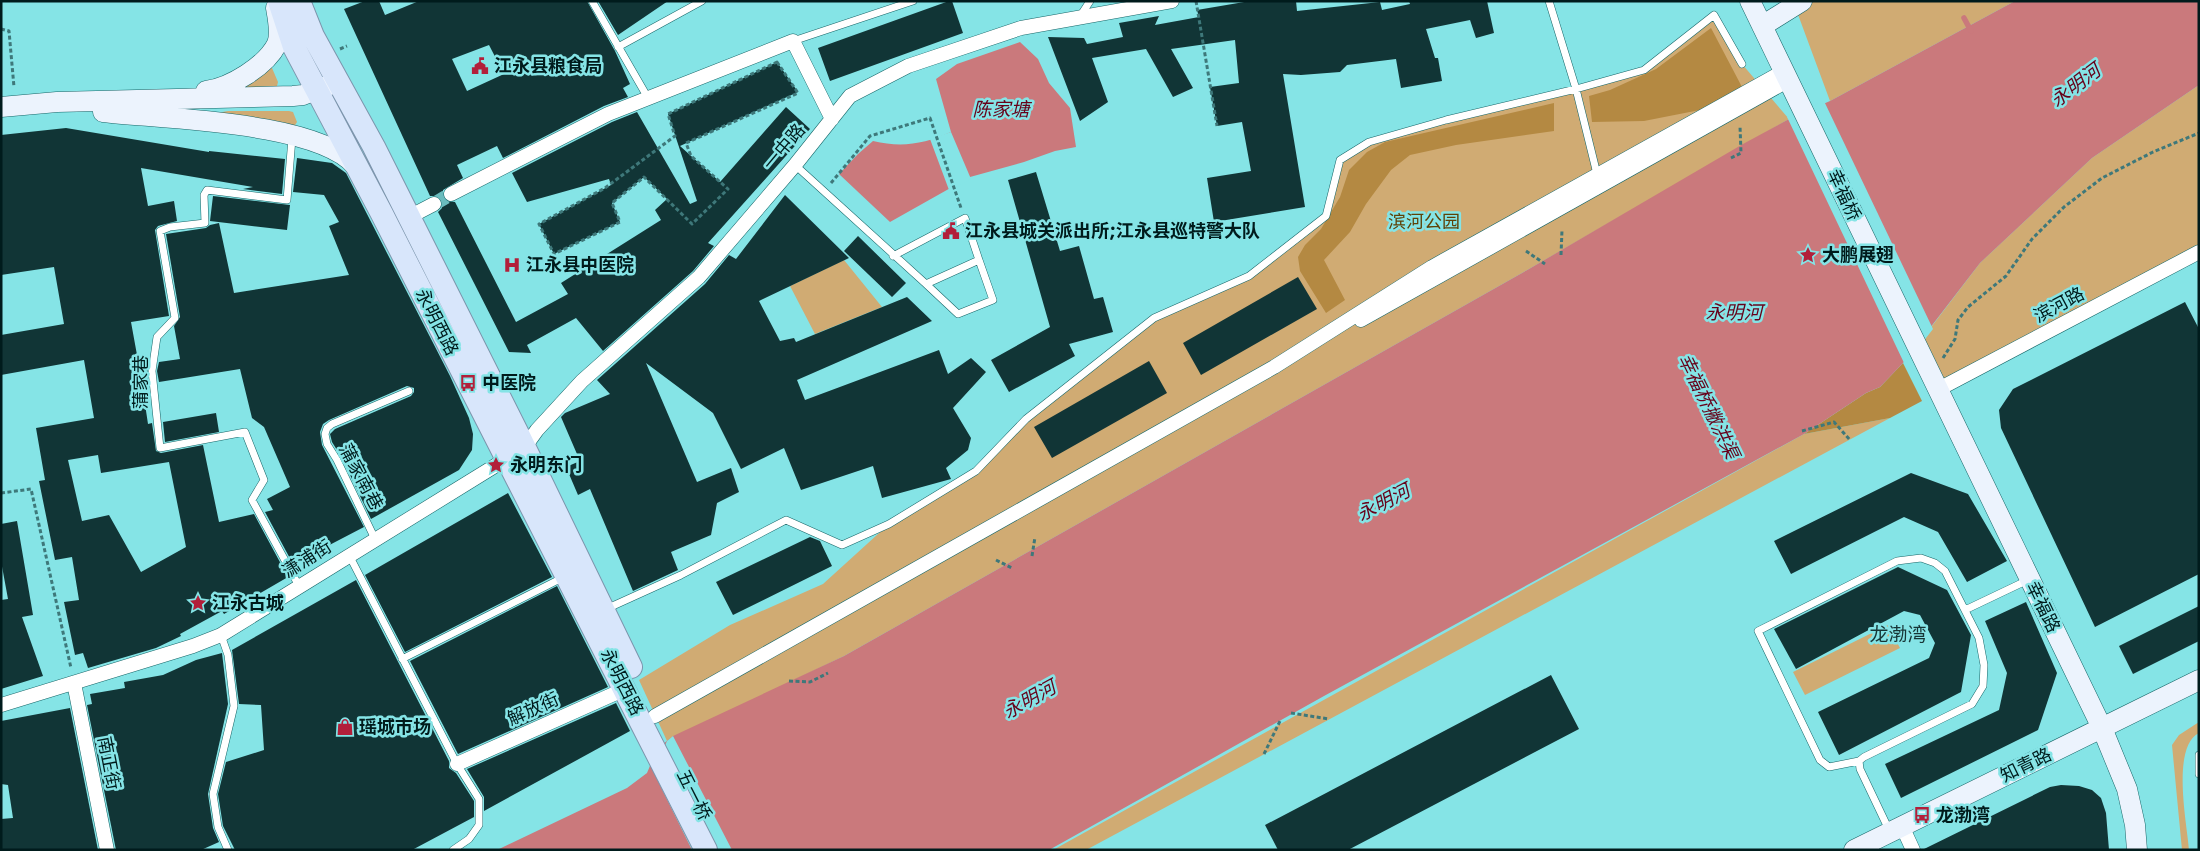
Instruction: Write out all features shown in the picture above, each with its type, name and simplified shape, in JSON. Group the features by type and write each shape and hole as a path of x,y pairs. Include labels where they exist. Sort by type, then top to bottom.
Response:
{"main road":[{"name":"永明西路","path":"277,1 294,47 360,170 457,371 516,453 603,610 655,716 661,744"},
{"path":"126,100 216,90 246,75 265,58 277,43 279,29 277,1"},
{"name":"永明西路","path":"299,1 313,36 374,147 409,216 516,453 567,575 625,689 661,744"},
{"path":"1750,1 1787,75"},
{"path":"1762,26 1802,1"},
{"name":"幸福桥","path":"1787,75 1933,381"},
{"path":"16,106 71,108 297,106 342,90"},
{"path":"16,106 57,102 293,96 320,97"},
{"path":"71,108 205,122 292,135 331,147 342,153 360,170"},
{"name":"幸福路","path":"1933,381 2102,728 2127,789 2135,825 2137,850"},
{"name":"知青路","path":"1854,850 2199,680"},
{"name":"五一桥","path":"661,744 706,850"},
{"name":"五一桥","path":"661,744 721,850"}],"street":[{"name":"一中路","path":"516,453 582,381 699,277 795,165 850,96 908,66 1021,28 1172,1"},
{"path":"452,194 608,114 793,41 832,119"},
{"path":"1287,359 1408,280 1597,174 1787,75"},
{"path":"655,716 1287,359 1406,296 1787,75"},
{"path":"409,216 434,204"},
{"name":"滨河路","path":"1933,381 2197,257"},
{"name":"潇浦街","path":"1,705 193,646 221,635 516,453"},
{"name":"南正街","path":"74,683 107,850"},
{"name":"解放街","path":"457,764 625,689"},
{"path":"1896,829 1914,850"}],"lane":[{"path":"592,1 648,98"},
{"path":"618,47 702,1"},
{"path":"793,41 913,1"},
{"path":"1079,18 1090,1"},
{"path":"1549,1 1576,89 1597,174"},
{"path":"603,610 681,575 786,520 842,545 889,524 976,471 1026,419 1154,318 1249,276 1326,216 1340,160 1369,142 1644,70 1714,15 1742,64"},
{"name":"蒲家巷","path":"292,135 288,200 207,190 204,195 205,223 170,227 160,231 175,318 157,337 152,371 160,448 245,432 264,480 252,500 300,586"},
{"path":"795,165 893,256 958,314 993,300 965,218 893,256"},
{"path":"926,284 979,260"},
{"name":"蒲家南巷","path":"375,539 337,460 327,444 325,434 327,428 332,424 409,391"},
{"path":"349,555 457,764 479,799 478,825 469,839 453,850"},
{"path":"1921,558 1935,562 1946,571 1979,638 1984,664 1983,686 1972,704 1859,761 1829,767 1820,760 1758,631 1898,561 1921,558"},
{"path":"402,659 567,575"},
{"path":"1965,610 2030,579"},
{"path":"221,635 228,654 234,706 213,794 218,827 228,850"},
{"path":"2199,755 2199,774"},
{"path":"1859,761 1860,769 1896,829"}],"path":[{"path":"1196,1 1217,126"},
{"path":"1,29 9,31 16,106"},
{"path":"777,62 798,92 686,143 691,156 728,189 692,224 644,176 612,203 620,222 554,254 539,224 605,188 675,136 668,114 777,62"},
{"path":"823,192 870,136 930,118 965,218"},
{"path":"1731,158 1740,153 1740,126"},
{"path":"1933,381 1937,367 1955,339 1958,320 1968,307 2006,276 2032,239 2064,207 2102,178 2153,152 2199,133"},
{"path":"1561,255 1562,230"},
{"path":"1526,250 1545,264"},
{"path":"1802,430 1834,422 1850,440"},
{"path":"1,493 31,489 74,683"},
{"path":"1032,556 1035,537"},
{"path":"996,560 1012,568"},
{"path":"789,681 810,682 828,673"},
{"path":"1291,713 1329,719"},
{"path":"1264,754 1281,719"}],"green space":[{"path":"1793,1 2015,1 1830,101"},
{"name":"滨河公园","path":"1714,15 1742,64 1789,119 1529,269 844,656 667,741 639,680 730,625 823,584 889,524 976,471 1026,419 1100,356 1154,318 1249,276 1326,216 1340,160 1369,142 1644,70"},
{"path":"272,68 278,82 277,86 273,88 245,87"},
{"path":"2199,85 2199,251 1937,390 1916,347 1980,263 2092,158"},
{"path":"228,111 289,111 293,112 297,122 294,127 217,113"},
{"path":"844,260 882,307 815,334 790,286"},
{"path":"1890,418 1086,850 1053,850 1804,434"},
{"path":"1888,625 1900,648 1805,695 1793,672"},
{"path":"2199,722 2199,733 2190,741 2185,753 2183,787 2189,850 2182,850 2172,745 2179,735"}],"shaded area":[{"path":"1711,28 1742,87 1705,109 1644,121 1592,122 1589,96 1610,90 1656,69"},
{"path":"1554,103 1554,131 1456,145 1410,155 1391,170 1366,204 1350,232 1324,260 1345,300 1326,313 1300,271 1298,257 1305,245 1321,229 1340,197 1349,170 1367,152 1385,142"},
{"path":"1903,363 1922,401 1890,418 1804,434 1866,393 1880,387"}],"water":[{"name":"永明河","path":"2015,1 2199,1 2199,85 2092,158 1980,263 1903,363 1880,387 1866,393 1804,434 1324,696 1049,850 497,850 627,788 647,773 657,749 673,736 844,656 1529,269 1743,144 1789,119 1830,101"},
{"name":"陈家塘","path":"1020,42 1038,59 1049,83 1070,108 1076,147 1055,151 970,177 890,222 839,174 873,141 913,144 951,132 936,79 957,64"}],"pier":[{"path":"1824,101 1933,329 1905,365 1787,117"},
{"path":"951,132 971,179 949,190 930,139"},
{"path":"673,736 732,850 692,850 653,771 667,741"}],"building":[{"path":"365,1 379,1 385,15 419,1 587,1 615,51 630,84 623,88 628,97 604,106 503,158 497,146 457,165 463,178 443,190 443,198 446,201 455,202 516,322 568,294 561,283 661,220 655,210 667,199 644,177 612,203 620,222 554,254 539,224 611,185 609,179 527,202 512,173 612,122 637,112 690,204 697,201 668,114 777,62 798,92 680,146 720,182 786,107 810,129 708,243 714,246 693,271 603,351 576,318 527,345 531,353 509,352 438,212 442,208 442,200 438,196 430,196 344,9","holes":["489,45 504,74 467,91 452,59"]},
{"path":"598,1 668,1 618,35"},
{"path":"952,1 963,33 830,81 818,48"},
{"path":"1250,1 1296,1 1297,11 1380,2 1382,10 1410,4 1409,1 1487,1 1494,33 1476,38 1470,20 1426,29 1435,58 1438,58 1442,81 1401,88 1396,59 1347,65 1340,72 1301,75 1283,74 1305,207 1214,222 1207,178 1251,171 1242,122 1217,126 1210,87 1239,83 1235,40 1171,49 1193,88 1173,97 1146,49 1092,58 1108,102 1080,121 1048,37 1084,38 1087,44 1123,37 1119,23 1159,16 1155,25 1199,17 1197,10"},
{"path":"66,128 209,152 285,159 282,194 243,189 253,187 141,168 148,206 174,201 177,221 158,226 155,230 169,316 131,322 139,366 148,364 148,384 143,385 143,391 148,424 152,423 156,451 161,453 203,445 219,522 254,514 288,577 224,614 222,611 180,634 181,636 156,648 88,668 83,653 75,655 64,602 79,600 72,557 55,560 39,481 45,480 36,428 94,418 84,360 1,375 1,335 64,324 54,267 1,275 1,135","holes":["98,455 101,473 169,462 186,547 141,572 109,515 82,521 68,460"]},
{"path":"297,158 332,163 346,173 450,376 469,418 473,434 472,450 459,470 371,519 342,458 332,442 330,434 335,429 411,396 414,388 407,386 323,424 320,432 322,445 364,527 293,564 265,512 273,510 267,499 290,487 264,427 252,418 240,369 159,382 157,371 159,362 180,359 174,326 180,317 166,234 206,228 219,223 234,293 349,275 329,226 339,222 324,195 293,192"},
{"path":"1036,172 1060,251 1079,246 1094,299 1103,297 1113,332 1069,344 1075,356 1009,392 991,360 1050,327 1008,180"},
{"path":"785,195 849,258 759,301 780,341 794,338 796,342 907,297 932,321 797,380 805,400 939,350 948,374 971,358 986,372 953,408 971,438 968,450 946,468 951,479 882,498 873,466 801,490 784,448 741,469 713,413 646,363 697,482 731,468 739,492 717,503 711,535 671,552 678,570 633,591 590,489 578,495 566,467 580,461 561,417 565,413 610,394 597,380 705,284 729,255 736,259"},
{"path":"213,196 290,205 287,230 210,221"},
{"path":"858,236 906,283 892,297 844,251"},
{"path":"1298,277 1317,309 1201,375 1183,343"},
{"path":"2185,302 2199,329 2199,574 2095,627 2001,428 1999,410 2013,389"},
{"path":"1149,361 1167,393 1052,458 1034,427"},
{"path":"216,413 219,432 165,442 163,422"},
{"path":"1911,473 1968,494 2007,561 1967,582 1938,532 1904,517 1791,574 1774,541"},
{"path":"508,493 552,577 405,652 365,575"},
{"path":"17,521 33,615 22,617 43,676 1,689 1,600 8,599 1,561 1,524"},
{"path":"810,537 820,541 832,566 733,615 716,582"},
{"path":"1898,567 1947,590 1971,635 1961,692 1839,755 1818,712 1929,658 1935,643 1920,615 1904,611 1796,669 1774,629"},
{"name":"瑶城市场","path":"356,580 449,761 449,768 456,773 474,801 474,817 412,850 235,850 223,826 218,794 226,762 264,750 261,705 239,704 232,650"},
{"path":"557,586 608,687 458,754 410,661"},
{"path":"2026,602 2057,673 2038,730 1901,798 1885,764 1999,710 2007,673 1985,621"},
{"path":"2199,606 2199,641 2133,674 2119,646"},
{"path":"222,653 228,704 208,794 213,828 219,842 201,850 116,850 87,705 92,704 90,694 125,688 124,682 163,675 196,660"},
{"path":"1551,675 1579,729 1348,850 1278,850 1265,825"},
{"path":"616,703 630,731 484,811 484,797 467,769"},
{"path":"70,708 98,850 1,850 1,819 13,818 8,785 1,784 1,721"},
{"path":"2061,785 2079,786 2092,790 2101,798 2106,813 2109,850 1922,850 2050,787"}],"waterway":[{"path":"1964,18 1971,31"}],"tunnel":[{"path":"434,204 451,194"}],"place":[{"name":"江永县粮食局","path":"480,66"},
{"name":"江永县城关派出所;江永县巡特警大队","path":"951,231"},
{"name":"大鹏展翅","path":"1808,255"},
{"name":"江永县中医院","path":"512,265"},
{"name":"中医院","path":"468,383"},
{"name":"永明东门","path":"496,465"},
{"name":"江永古城","path":"198,603"},
{"name":"瑶城市场","path":"345,727"},
{"name":"龙渤湾","path":"1922,815"}],"district":[{"name":"龙渤湾","path":"1898,634"}],"water label":[{"name":"幸福桥撇洪渠","path":"1709,406"}]}
